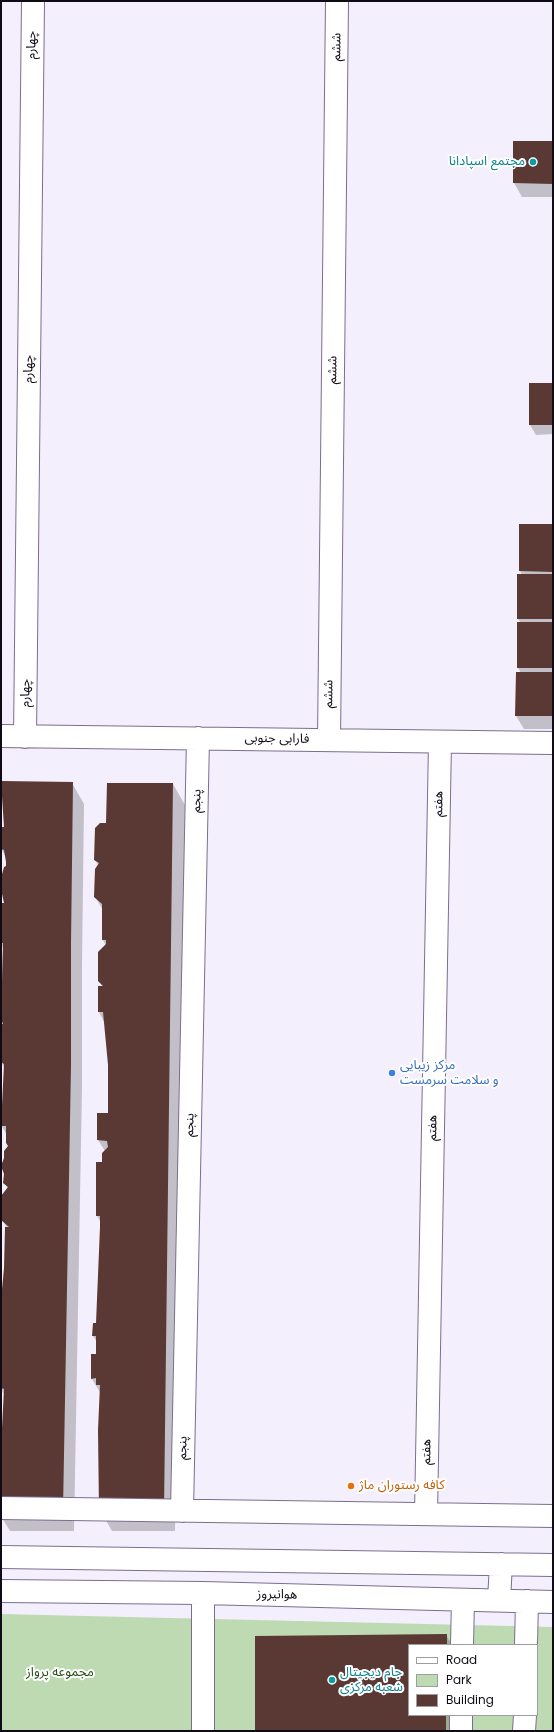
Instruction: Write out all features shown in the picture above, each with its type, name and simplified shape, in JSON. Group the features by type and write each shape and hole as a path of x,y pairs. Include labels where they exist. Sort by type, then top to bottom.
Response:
{"street":[{"name":"چهارم","path":"25,737 32,1"},
{"name":"ششم","path":"329,740 337,1"},
{"name":"فارابی جنوبی","path":"1,736 553,743"},
{"name":"پنجم","path":"182,1511 198,738"},
{"name":"هفتم","path":"426,1514 440,742"},
{"path":"1,1508 553,1516"},
{"path":"1,1557 553,1565"},
{"path":"118,1593 119,1558"},
{"path":"499,1600 501,1564"},
{"name":"هوانیروز","path":"1,1591 203,1593 553,1602"},
{"path":"203,1593 203,1731"},
{"path":"462,1644 463,1600"},
{"path":"526,1644 527,1601"},
{"path":"461,1716 461,1731"},
{"path":"524,1716 524,1731"}],"green space":[{"name":"مجموعه پرواز","path":"1,1614 553,1627 553,1731 1,1731"}],"building":[{"name":"مجتمع اسپادانا","path":"513,141 553,141 553,184 513,183"},
{"path":"529,383 553,383 553,425 529,425"},
{"path":"519,524 553,524 553,572 519,571"},
{"path":"517,574 553,574 553,619 517,619"},
{"path":"517,622 553,622 553,668 517,668"},
{"path":"516,672 553,672 553,716 515,716"},
{"path":"1,781 73,782 71,1066 63,1511 1,1511 1,1447 4,1389 1,1388 1,1300 4,1268 5,1227 9,1227 1,1220 1,1196 8,1187 3,1183 4,1174 1,1166 4,1158 4,1151 8,1146 6,1143 6,1126 1,1126 4,1064 1,1062 1,1026 3,1023 1,1021 3,943 1,943 1,903 4,903 1,889 1,878 6,862 4,850 1,849 1,827 4,827"},
{"path":"107,783 173,783 164,1511 99,1511 98,1430 100,1385 96,1385 96,1378 91,1379 91,1354 96,1354 96,1336 92,1336 93,1323 96,1323 100,1227 100,1216 96,1216 96,1162 102,1162 102,1153 108,1147 107,1141 97,1140 97,1113 108,1113 108,1065 103,1012 98,1012 98,986 103,986 98,981 98,952 106,944 106,940 102,940 102,904 94,897 95,869 99,863 94,860 95,828 100,823 106,823"},
{"name":"جام دیجیتال شعبه مرکزی","path":"447,1634 447,1644 408,1644 408,1716 446,1716 446,1731 255,1731 255,1636"}],"place":[{"name":"مجتمع اسپادانا","path":"533,162"},
{"name":"مرکز زیبایی و سلامت سرمست","path":"392,1073"},
{"name":"کافه رستوران ماژ","path":"351,1486"},
{"name":"جام دیجیتال شعبه مرکزی","path":"332,1680"}]}
